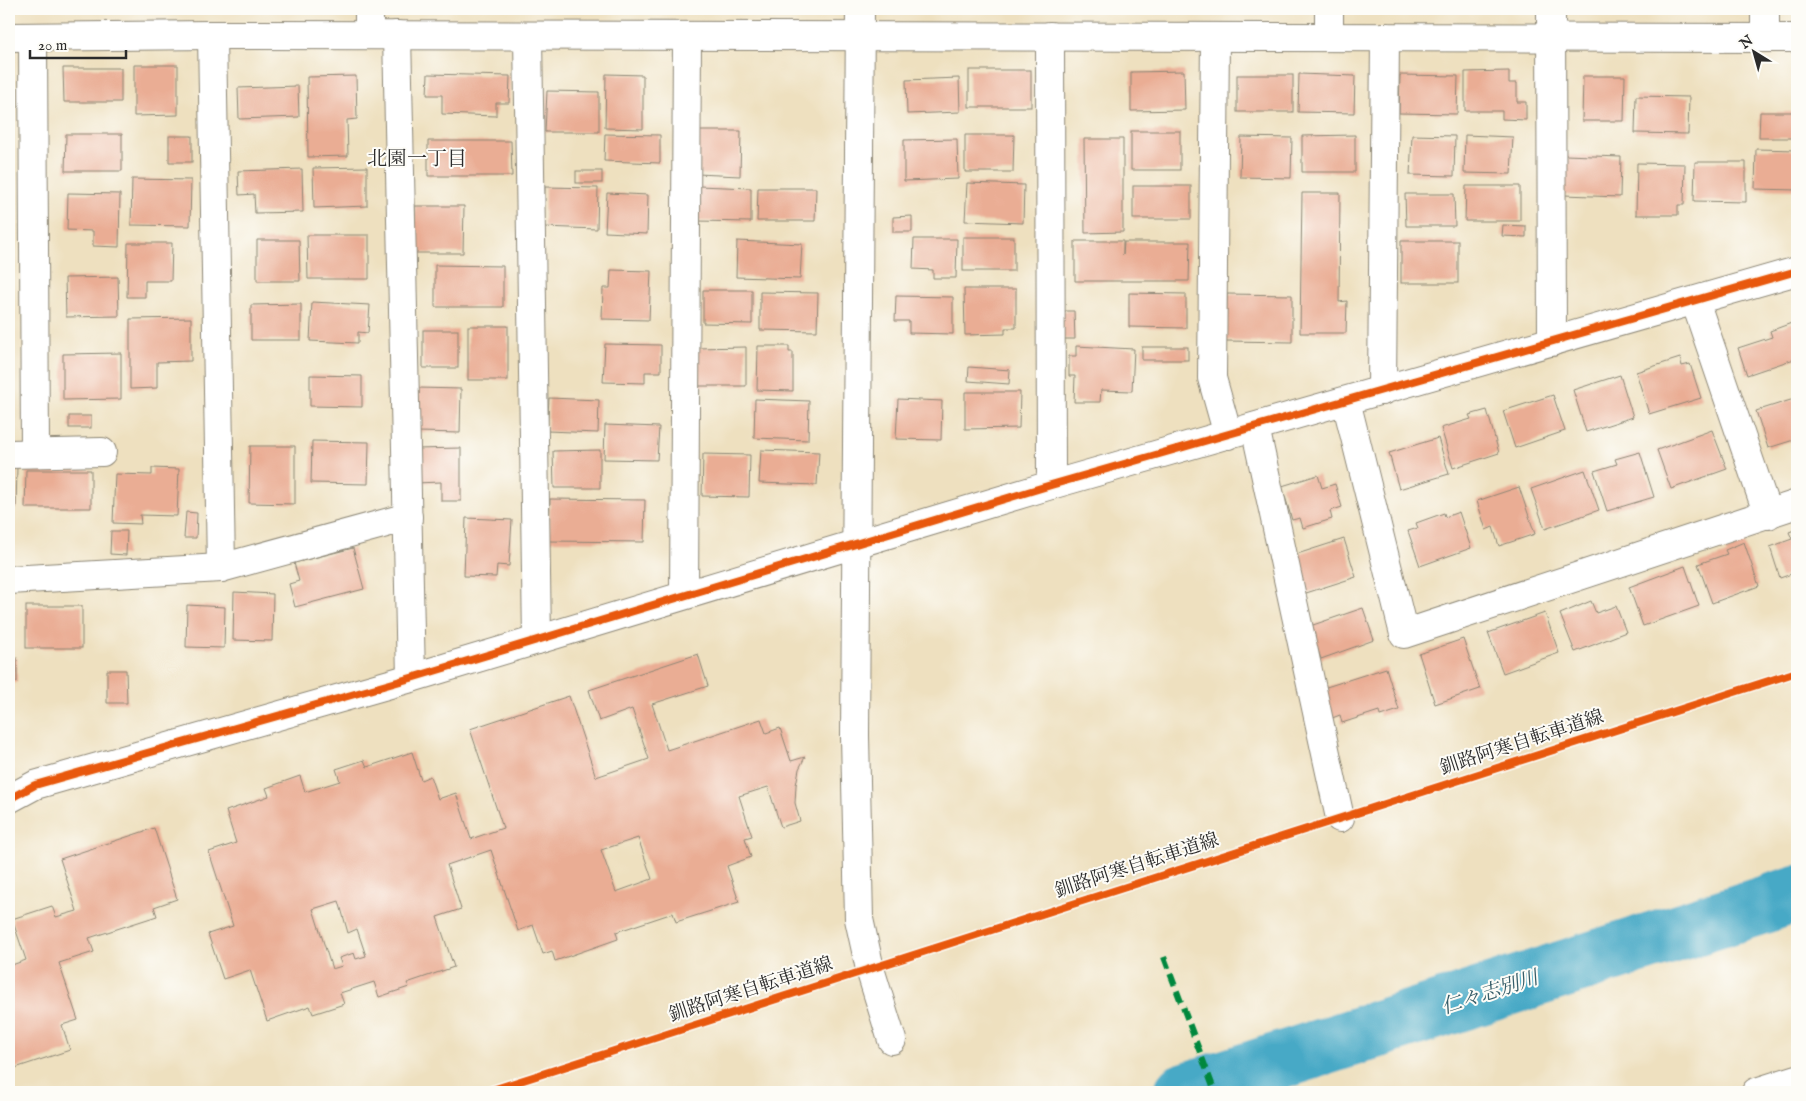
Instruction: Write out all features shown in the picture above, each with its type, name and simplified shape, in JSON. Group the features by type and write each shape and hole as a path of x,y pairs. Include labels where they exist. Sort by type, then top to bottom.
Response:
{"street":[{"path":"369,9 369,36"},
{"path":"860,9 856,744 859,919 870,969 892,1040"},
{"path":"1329,9 1329,37"},
{"path":"1551,9 1552,342"},
{"path":"1765,9 1765,38"},
{"path":"212,35 221,568"},
{"path":"102,452 22,454 21,37 212,35 1797,38"},
{"path":"397,36 411,678"},
{"path":"528,36 537,640"},
{"path":"684,595 686,36"},
{"path":"1050,36 1051,486"},
{"path":"1215,37 1212,378 1228,435"},
{"path":"1382,391 1386,37"},
{"path":"9,800 35,785 411,678 1051,486 1797,271"},
{"path":"1695,301 1768,515"},
{"path":"1346,401 1404,634 1797,504"},
{"path":"1255,427 1340,818"},
{"path":"9,580 221,568 408,517"},
{"path":"1756,1092 1797,1079"}],"building":[{"path":"134,65 178,65 178,115 134,116"},
{"path":"63,68 121,68 121,102 64,102"},
{"path":"969,70 1031,70 1031,107 969,107"},
{"path":"1184,71 1185,110 1131,111 1131,72"},
{"path":"1509,71 1509,83 1517,83 1517,102 1526,102 1526,120 1502,119 1502,111 1465,111 1465,72"},
{"path":"428,74 510,76 509,103 496,103 496,116 442,114 442,95 427,95"},
{"path":"606,74 643,75 643,129 605,128"},
{"path":"1299,74 1355,76 1354,113 1298,112"},
{"path":"1237,75 1293,75 1293,112 1237,112"},
{"path":"1400,75 1458,76 1457,114 1399,113"},
{"path":"356,76 357,119 347,120 348,156 308,157 307,77"},
{"path":"1583,76 1625,76 1624,121 1582,121"},
{"path":"959,78 960,112 907,114 906,80"},
{"path":"298,86 299,117 239,119 238,88"},
{"path":"547,91 599,92 599,132 545,132"},
{"path":"1636,96 1689,97 1688,134 1635,133"},
{"path":"1760,112 1797,112 1797,138 1759,138"},
{"path":"698,131 741,131 740,176 697,174"},
{"path":"1131,131 1180,131 1180,170 1131,170"},
{"path":"66,134 122,134 122,171 65,171"},
{"path":"605,134 660,135 660,163 604,161"},
{"path":"965,135 1014,135 1013,172 965,172"},
{"path":"1355,135 1355,172 1302,172 1302,136"},
{"path":"1412,135 1455,136 1454,176 1410,175"},
{"path":"1465,135 1513,137 1511,174 1464,173"},
{"path":"169,136 192,136 192,162 169,162"},
{"path":"1241,137 1292,138 1291,178 1240,177"},
{"path":"957,139 958,179 904,181 904,140"},
{"path":"1084,139 1123,139 1123,232 1085,233"},
{"path":"428,141 511,141 512,176 428,176"},
{"path":"1756,149 1797,150 1797,190 1755,189"},
{"path":"1565,155 1621,157 1620,197 1564,195"},
{"path":"1695,162 1746,162 1746,202 1694,201"},
{"path":"1637,163 1685,164 1684,205 1678,205 1678,215 1636,215"},
{"path":"367,167 367,206 314,208 313,168"},
{"path":"302,169 303,212 255,213 254,194 239,195 238,171"},
{"path":"576,171 602,171 602,183 576,183"},
{"path":"132,179 191,180 190,226 131,225"},
{"path":"967,183 1024,185 1023,223 965,221"},
{"path":"698,186 751,188 751,222 697,221"},
{"path":"1133,186 1191,186 1191,219 1133,219"},
{"path":"1466,186 1520,186 1520,221 1465,221"},
{"path":"545,187 598,188 597,229 544,227"},
{"path":"758,188 816,188 815,221 757,221"},
{"path":"68,193 120,194 119,247 93,246 93,231 67,230"},
{"path":"607,193 648,195 647,234 605,232"},
{"path":"1302,193 1340,193 1339,302 1347,301 1346,333 1300,333"},
{"path":"1405,194 1454,194 1455,226 1406,226"},
{"path":"415,206 464,206 463,253 415,253"},
{"path":"9,216 14,217 13,253 9,253"},
{"path":"912,216 912,232 893,232 893,217"},
{"path":"1503,225 1526,226 1526,237 1502,236"},
{"path":"307,235 369,235 369,279 308,279"},
{"path":"963,237 1014,237 1014,271 963,271"},
{"path":"914,239 957,239 956,278 933,278 933,270 913,269"},
{"path":"257,240 299,240 300,281 257,281"},
{"path":"737,241 802,244 800,279 736,277"},
{"path":"1075,241 1123,241 1123,255 1124,242 1190,242 1189,281 1075,281"},
{"path":"1401,241 1458,241 1458,283 1401,283"},
{"path":"128,243 172,243 171,281 145,281 145,297 127,297"},
{"path":"435,265 503,266 503,307 435,307"},
{"path":"611,270 651,271 649,320 602,319 603,288 610,288"},
{"path":"118,277 119,316 66,317 65,278"},
{"path":"964,289 1016,289 1016,328 1005,328 1005,334 965,335"},
{"path":"703,290 752,290 752,324 703,323"},
{"path":"760,292 818,293 817,331 760,330"},
{"path":"1129,293 1186,294 1186,328 1129,327"},
{"path":"1227,294 1292,295 1292,342 1226,341"},
{"path":"896,296 953,297 953,334 909,333 909,321 895,321"},
{"path":"312,302 370,305 368,333 358,332 358,343 310,341"},
{"path":"301,304 301,340 251,340 251,305"},
{"path":"1062,311 1074,311 1075,339 1063,339"},
{"path":"191,318 191,361 157,362 157,388 130,389 130,319"},
{"path":"1797,321 1797,358 1747,375 1738,348 1772,337 1770,331"},
{"path":"468,326 508,326 508,380 468,380"},
{"path":"423,330 458,330 458,368 423,368"},
{"path":"605,344 661,345 661,372 645,372 645,383 603,382"},
{"path":"758,346 789,346 789,352 793,352 793,391 757,390"},
{"path":"1076,346 1134,349 1132,391 1101,390 1100,402 1074,402 1075,376 1069,376 1069,356 1076,356"},
{"path":"746,347 746,386 696,386 696,348"},
{"path":"1142,347 1188,347 1188,360 1142,360"},
{"path":"121,353 121,399 63,400 63,354"},
{"path":"1680,358 1682,366 1690,364 1701,398 1649,414 1636,372"},
{"path":"969,367 1010,370 1009,384 968,381"},
{"path":"310,375 362,376 362,407 310,406"},
{"path":"1620,375 1633,417 1586,432 1573,390"},
{"path":"418,388 461,389 460,433 418,432"},
{"path":"965,392 1020,392 1019,428 965,429"},
{"path":"1553,395 1565,431 1515,448 1503,411"},
{"path":"549,398 599,400 598,433 547,431"},
{"path":"1797,398 1797,439 1768,448 1756,411"},
{"path":"755,399 809,401 808,440 754,438"},
{"path":"898,399 942,401 941,440 896,439"},
{"path":"1487,410 1499,453 1453,468 1441,428 1471,419 1469,415"},
{"path":"69,416 91,416 91,428 69,428"},
{"path":"605,425 659,427 657,460 604,459"},
{"path":"1712,430 1727,469 1671,489 1657,450"},
{"path":"1438,438 1449,474 1399,489 1389,453"},
{"path":"312,441 369,442 368,484 311,483"},
{"path":"250,446 295,446 295,504 249,503"},
{"path":"461,448 461,501 441,501 441,482 415,483 416,449"},
{"path":"600,450 600,488 554,488 553,451"},
{"path":"761,450 819,452 817,485 759,483"},
{"path":"1640,452 1654,497 1607,511 1594,471 1617,464 1615,459"},
{"path":"703,454 750,455 749,497 702,496"},
{"path":"9,467 17,467 16,508 9,508"},
{"path":"152,468 179,469 177,516 140,515 141,524 113,523 115,474 152,475"},
{"path":"26,470 91,470 91,508 25,508"},
{"path":"1585,470 1599,510 1545,529 1531,489"},
{"path":"1318,475 1322,488 1335,484 1342,507 1330,511 1332,519 1303,528 1300,518 1292,520 1282,486"},
{"path":"1519,487 1535,534 1499,546 1493,527 1486,530 1477,501"},
{"path":"550,499 645,500 644,542 549,541"},
{"path":"186,512 197,513 196,538 184,538"},
{"path":"1459,512 1471,548 1420,566 1408,531 1418,528 1416,523 1444,513 1445,517"},
{"path":"466,518 512,520 509,566 497,565 496,577 464,576"},
{"path":"1797,529 1797,572 1780,578 1770,547 1792,539 1789,532"},
{"path":"111,531 127,531 126,555 110,554"},
{"path":"1344,539 1356,577 1303,594 1291,556"},
{"path":"1744,542 1759,586 1712,603 1698,564 1727,554 1725,550"},
{"path":"353,548 364,589 295,607 289,584 299,581 294,563"},
{"path":"1685,566 1699,606 1643,626 1629,587"},
{"path":"234,592 273,594 272,641 233,640"},
{"path":"1591,601 1596,613 1616,606 1626,632 1575,652 1560,614"},
{"path":"187,605 225,607 224,648 186,647"},
{"path":"26,606 82,606 82,648 26,648"},
{"path":"1363,608 1374,640 1321,659 1310,626"},
{"path":"1545,613 1559,653 1503,673 1488,633"},
{"path":"1463,639 1480,689 1435,704 1419,654"},
{"path":"698,654 708,686 652,704 667,750 761,719 766,733 780,728 791,761 805,757 799,769 796,785 795,803 800,821 781,827 768,787 739,796 752,836 745,838 751,857 727,866 739,902 676,922 673,913 616,932 618,939 555,961 552,951 543,954 533,925 518,931 491,850 447,865 461,909 437,917 454,967 407,983 409,987 379,997 374,982 340,993 344,1004 313,1014 310,1006 267,1021 250,970 223,979 208,934 233,926 209,852 236,843 226,811 269,796 266,788 300,776 305,792 340,781 336,769 364,760 367,767 412,752 421,780 430,776 438,799 456,793 471,839 503,828 470,729 569,696 596,777 649,759 632,709 599,721 589,690","holes":["638,838 652,879 616,892 601,850","339,901 348,933 357,929 366,956 356,959 354,953 339,958 342,966 332,969 313,909"]},
{"path":"9,658 17,658 17,682 9,682"},
{"path":"1386,668 1399,710 1380,716 1379,711 1342,723 1340,715 1327,720 1317,690"},
{"path":"107,670 126,670 127,703 107,703"},
{"path":"154,828 177,899 154,907 157,916 89,938 94,952 59,963 78,1020 62,1025 70,1050 9,1070 9,966 26,960 12,919 52,906 56,917 77,911 60,859"}],"waterway":[{"name":"仁々志別川","path":"1183,1092 1797,894"}],"marked path":[{"path":"1164,957 1215,1092"}],"cycle path":[{"path":"9,799 35,785 411,678 1051,485 1797,271"},
{"name":"釧路阿寒自転車道線","path":"486,1092 1797,672"}],"district":[{"name":"北園一丁目","path":"417,159"}]}
